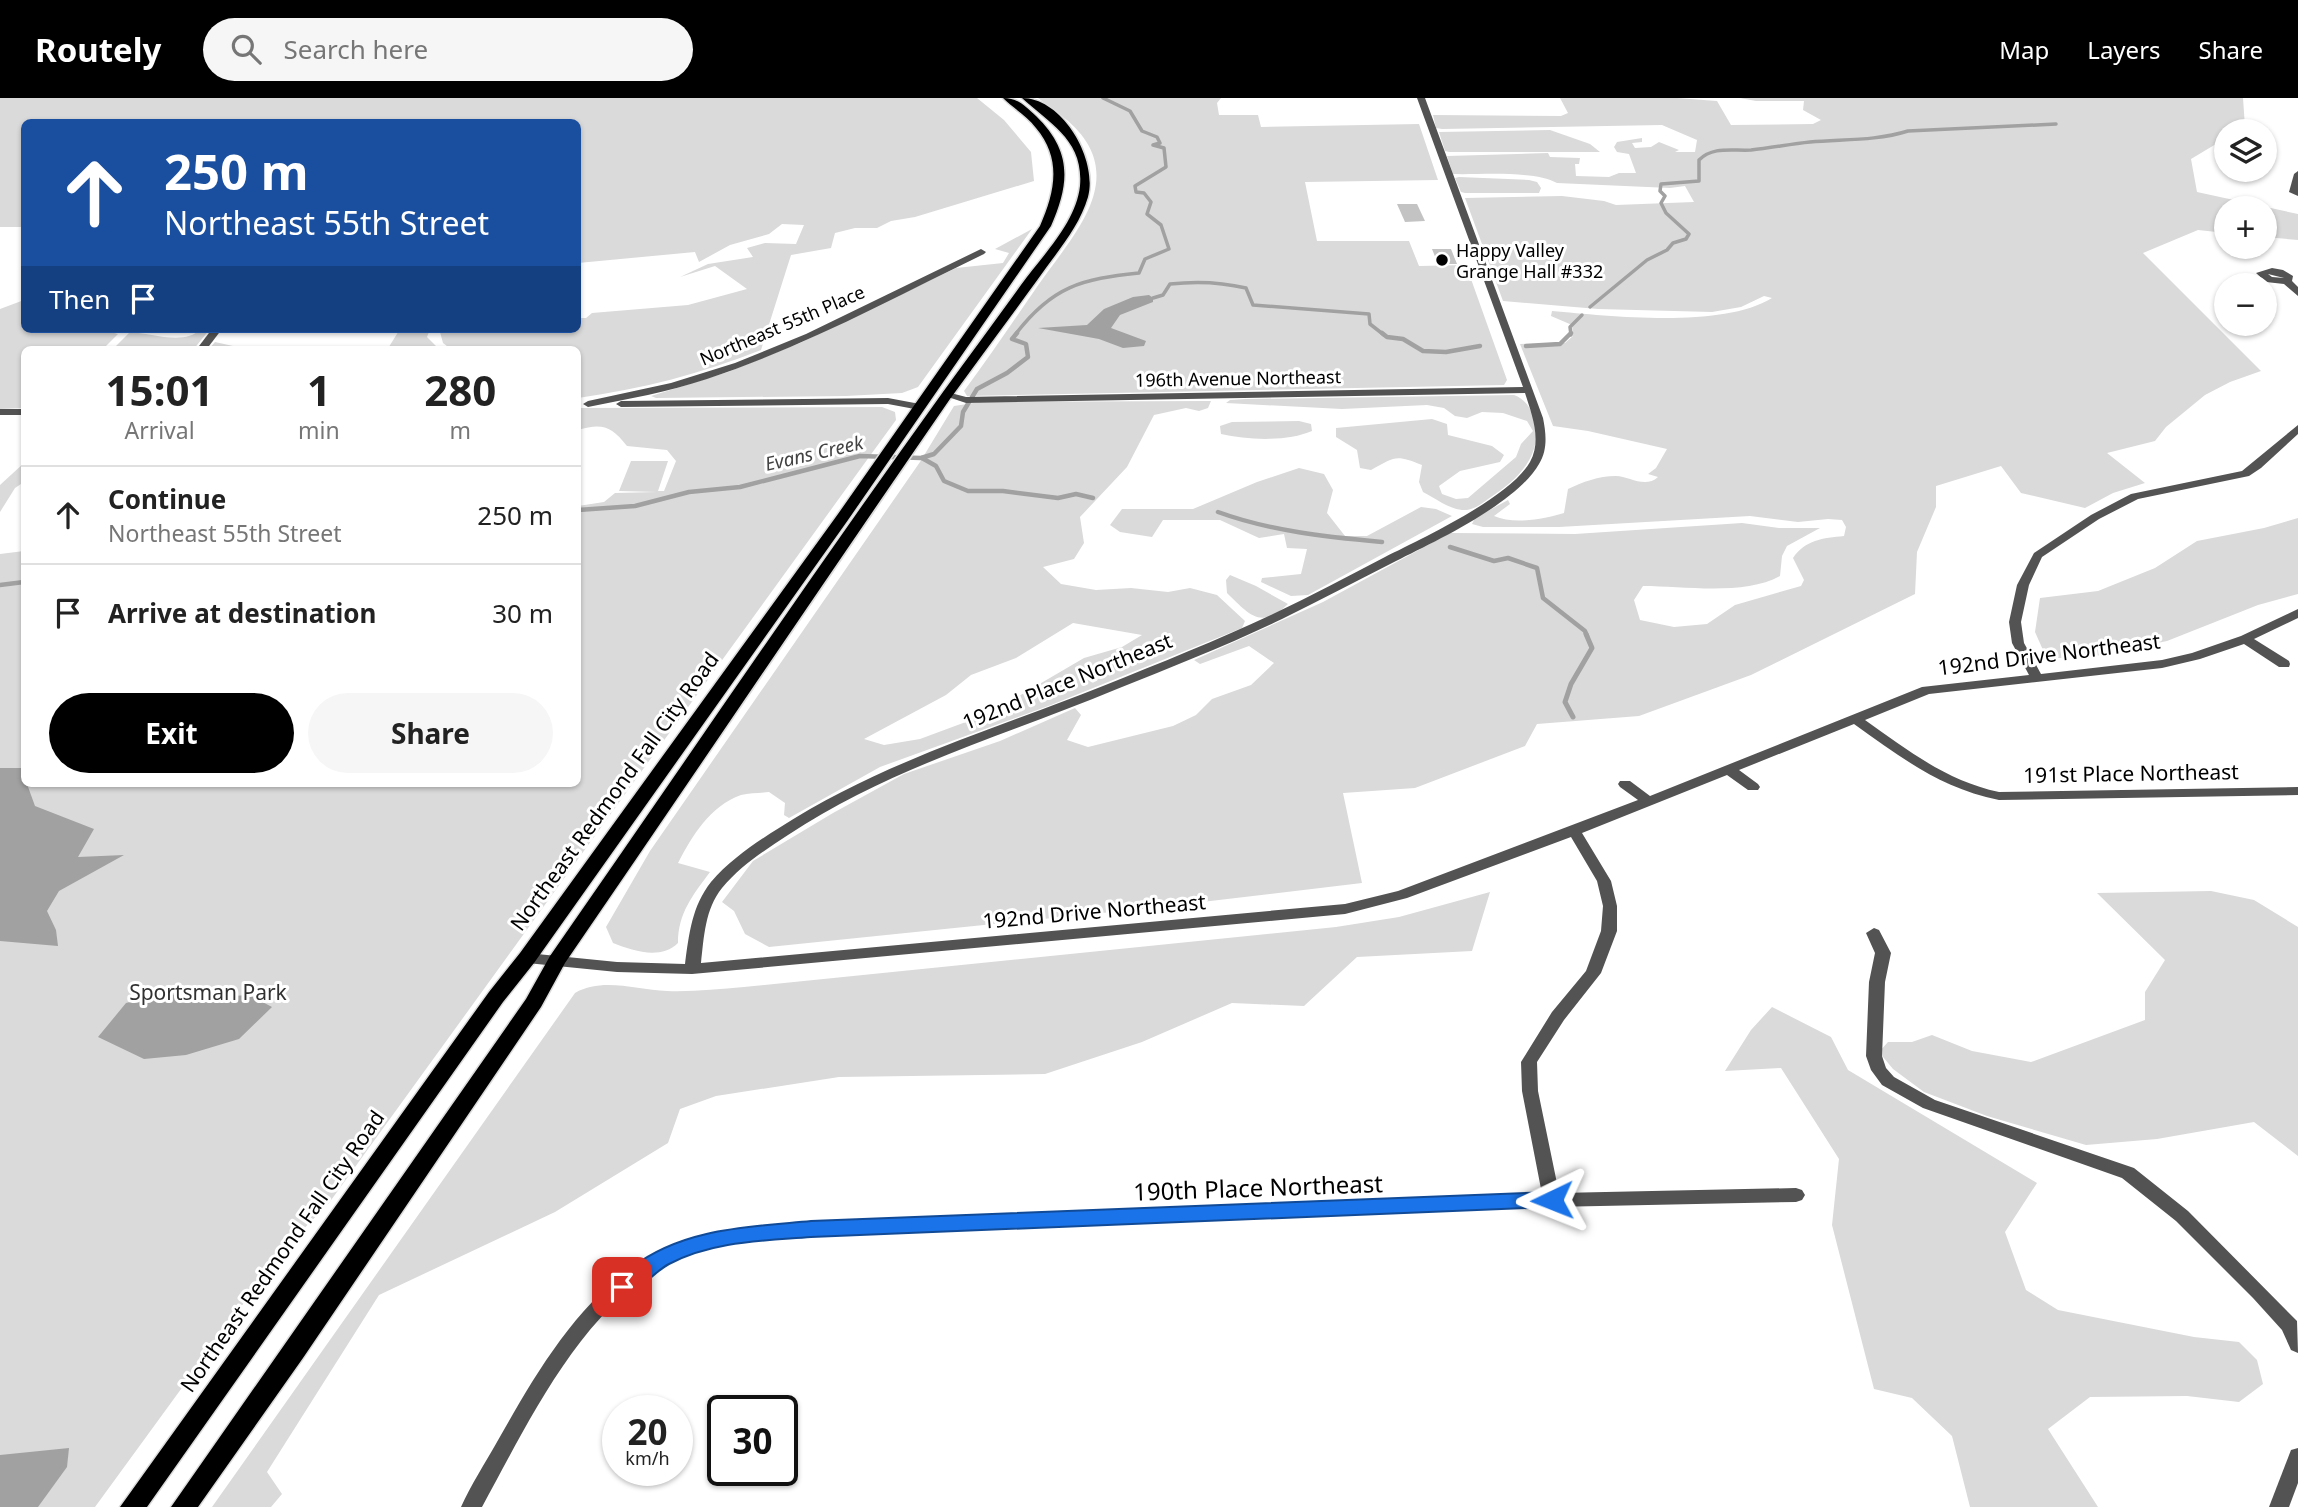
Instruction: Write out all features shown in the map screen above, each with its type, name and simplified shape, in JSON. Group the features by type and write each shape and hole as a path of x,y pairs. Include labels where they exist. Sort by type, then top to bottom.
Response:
{"main road":[{"name":"Northeast Redmond Fall City Road","path":"133,1507 325,1234 527,958 882,461 1045,226 1059,196 1062,169 1055,147 1040,125 1009,98"},
{"path":"184,1507 295,1351 526,1014 557,961 947,395 1069,228 1082,196 1085,169 1077,145 1060,123 1027,98"},
{"path":"936,385 947,395"},
{"path":"920,407 930,420"}],"street":[{"path":"1421,98 1530,390"},
{"path":"2298,174 2292,192 2298,193"},
{"name":"Northeast 55th Place","path":"583,404 666,387 728,368 799,338 981,252"},
{"path":"2287,281 2298,293"},
{"name":"196th Avenue Northeast","path":"947,395 979,400 1530,390"},
{"name":"192nd Place Northeast","path":"692,969 705,902 720,881 751,853 836,798 886,774 1034,719 1277,617 1411,549 1474,513 1519,481 1534,464 1542,432 1530,390"},
{"path":"583,404 888,401 920,407"},
{"path":"0,412 21,412"},
{"path":"2036,677 2018,643 2015,622 2031,564 2038,555 2095,517 2135,496 2245,474 2298,428"},
{"name":"192nd Drive Northeast","path":"527,958 653,970 692,969 1345,909 1402,895 1574,831 1927,690 2162,664 2196,656 2245,639 2298,613"},
{"path":"2245,639 2284,664"},
{"name":"191st Place Northeast","path":"1854,718 1937,777 1966,789 1999,796 2298,791"},
{"path":"1728,769 1753,787"},
{"path":"1625,784 1647,801"},
{"path":"1552,1200 1530,1091 1529,1062 1558,1016 1593,973 1609,931 1610,906 1604,881 1574,831"},
{"path":"1874,933 1883,953 1877,982 1874,1056 1879,1070 1888,1081 1929,1104 2129,1173 2182,1216 2260,1293 2290,1326 2298,1345"},
{"name":"190th Place Northeast","path":"471,1507 574,1336 607,1299 653,1263 678,1250 722,1237 811,1229 1552,1200 1796,1195"},
{"path":"2279,1507 2298,1456"}],"green space":[{"path":"0,98 977,98 1004,120 1031,152 1034,181 915,217 891,221 877,228 855,228 835,233 831,248 791,255 761,350 671,380 581,397 581,346 447,346 440,333 581,333 581,318 592,313 688,305 747,289 715,266 680,277 708,264 753,257 747,248 765,243 796,244 804,225 782,224 769,234 730,245 699,262 695,252 581,263 581,119 21,119 21,227 0,227"},
{"path":"1038,98 1221,98 1217,103 1219,115 1258,115 1261,127 1419,124 1438,180 1305,182 1317,241 1409,241 1419,266 1466,265 1507,380 1504,385 967,396 964,391 1080,226 1096,184 1095,163 1087,142 1068,121"},
{"path":"1560,98 1677,98 1717,101 1731,125 1813,124 1821,120 1803,110 1804,101 1756,101 1740,98 2243,98 2244,119 2214,119 2214,145 2191,159 2197,192 2215,196 2214,232 2198,230 2143,253 2214,324 2214,336 2226,336 2261,371 2230,382 2205,395 2166,427 2155,441 2107,453 2145,483 2113,493 2085,508 2021,493 2001,466 1936,486 1936,507 1917,552 1915,594 1751,675 1639,716 1537,724 1525,746 1415,788 1343,793 1362,883 1151,908 769,947 745,934 734,911 722,902 753,861 833,813 904,774 1000,741 1075,708 1081,715 1067,740 1088,747 1173,726 1196,715 1212,699 1251,685 1274,663 1249,646 1200,664 1194,660 1323,602 1450,533 1575,534 1742,523 1779,528 1820,528 1787,546 1782,556 1780,576 1765,582 1732,588 1643,586 1634,600 1640,620 1674,627 1707,624 1735,605 1801,586 1804,580 1793,558 1809,544 1844,536 1846,527 1842,520 1798,522 1750,516 1559,527 1483,527 1472,524 1475,518 1508,500 1510,504 1494,516 1520,521 1538,519 1564,513 1568,489 1585,482 1616,476 1648,482 1658,477 1648,474 1656,468 1667,449 1553,426 1520,344 1565,343 1573,336 1572,325 1551,316 1552,311 1634,317 1696,317 1751,308 1772,298 1764,296 1741,307 1712,312 1598,309 1503,301 1465,198 1562,196 1616,205 1694,202 1685,186 1670,188 1557,183 1535,176 1453,174 1447,156 1548,153 1550,157 1580,158 1579,164 1575,164 1576,176 1609,177 1619,173 1636,173 1629,154 1617,152 1614,147 1617,142 1642,138 1642,142 1632,143 1635,148 1651,147 1659,142 1679,150 1675,152 1695,152 1697,140 1662,125 1442,129 1436,128 1433,115 1561,116 1568,113"},
{"path":"1550,130 1590,144 1600,152 1449,152 1445,151 1439,132"},
{"path":"1455,178 1529,180 1537,182 1541,188 1539,193 1465,193 1461,192"},
{"path":"2277,209 2298,214 2298,240 2277,238"},
{"path":"1032,229 918,387 902,393 846,396 651,396 728,372 800,343 956,268 1003,263 1009,253 995,249"},
{"path":"21,301 21,333 118,334 106,346 21,346 21,408 0,409 0,309"},
{"path":"129,333 177,338 207,333 196,346 116,346"},
{"path":"398,333 428,333 427,337 436,346 389,346"},
{"path":"215,342 233,346 212,346"},
{"path":"1514,395 1527,404 1534,418 1536,431 1532,454 1520,474 1511,482 1481,504 1466,510 1452,508 1423,492 1419,482 1422,465 1400,458 1371,470 1360,468 1357,450 1336,437 1336,428 1432,419 1447,424 1448,435 1492,446 1504,455 1500,462 1460,471 1439,486 1442,494 1456,499 1468,498 1516,457 1521,444 1533,431 1527,421 1503,413 1482,412 1467,418 1455,416 1444,408 1427,405 1342,409 1226,403 1230,400 1246,399"},
{"path":"1211,401 1208,408 1199,411 1186,408 1154,415 1127,467 1080,517 1084,543 1074,559 1043,567 1061,584 1096,590 1131,588 1168,592 1190,588 1217,595 1245,621 1242,628 1051,705 880,767 789,818 784,815 785,803 769,792 741,795 730,800 703,823 678,863 710,872 684,913 678,943 655,953 629,949 613,943 606,927 650,851 920,462 954,406 980,402","holes":["1073,623 1142,635 1122,647 1084,658 990,713 920,739 884,745 864,739 946,695 971,675 1016,658"]},
{"name":"Sportsman Park","path":"882,407 895,412 896,420 329,1203 281,1252 95,1507 0,1507 0,554 21,551 21,787 581,787 581,506 604,502 615,493 657,492 619,491 631,461 668,461 658,491 664,491 676,461 667,450 627,446 606,428 581,429 581,408"},
{"path":"1299,421 1311,424 1312,431 1291,437 1255,439 1221,434 1220,426 1232,422"},
{"path":"21,466 21,484 15,488 0,512 0,485"},
{"path":"1299,468 1324,474 1333,490 1327,513 1345,536 1367,536 1421,507 1436,509 1452,516 1308,595 1291,596 1261,582 1262,578 1301,574 1307,549 1287,548 1284,534 1259,538 1220,520 1163,520 1152,537 1120,532 1110,525 1122,509 1193,509"},
{"path":"2298,518 2298,594 2258,605 2167,641 2086,658 2055,658 2043,650 2035,632 2040,598 2098,591 2155,568 2197,541 2264,528"},
{"path":"1230,575 1288,604 1270,616 1255,616 1227,593 1226,580"},
{"path":"2211,891 2254,900 2298,927 2298,1156 2254,1122 2157,1139 2086,1145 1987,1116 1924,1092 1893,1069 1879,1052 1888,1042 1912,1042 1932,1035 1972,1051 2031,1062 2145,1020 2145,992 2165,960 2097,893"},
{"path":"1490,892 1472,951 1357,957 1304,1006 1232,1003 1142,1042 1045,1074 839,1077 716,1096 680,1109 668,1143 555,1212 379,1295 267,1472 282,1494 271,1507 212,1507 575,993 586,988 608,985 676,991 744,987 1336,927 1399,917"},
{"path":"1772,1007 1831,1037 1848,1070 2037,1183 2005,1232 2026,1290 2058,1310 2194,1337 2239,1342 2257,1360 2263,1384 2239,1402 2187,1396 2090,1397 2048,1429 2098,1507 1970,1507 1952,1436 1912,1398 1874,1389 1832,1225 1839,1159 1781,1068 1725,1071 1751,1030"}],"shaded area":[{"path":"1149,295 1153,302 1120,315 1111,328 1146,341 1144,346 1123,348 1099,339 1038,328 1087,325 1104,309 1133,297"},
{"path":"0,768 21,768 21,787 28,787 35,806 94,829 78,857 124,855 59,891 47,911 56,930 58,946 0,941"},
{"path":"163,994 216,997 249,995 272,1007 239,1039 186,1055 144,1059 98,1037 126,1003"},
{"path":"69,1448 67,1467 38,1507 0,1507 0,1455"}],"building":[{"name":"Happy Valley Grange Hall #332","path":"1397,204 1417,204 1425,221 1405,222"},
{"path":"1432,249 1451,249 1457,264 1438,264"}],"waterway":[{"name":"Evans Creek","path":"1015,335 1042,305 1055,295 1084,282 1139,273 1145,259 1169,249 1161,225 1147,214 1151,202 1144,193 1136,192 1135,186 1166,167 1164,148 1153,145 1160,143 1157,137 1142,131 1130,111 1103,98"},
{"path":"1590,307 1647,260 1667,250 1673,243 1686,239 1689,234 1666,213 1661,203 1665,196 1660,191 1661,184 1699,181 1699,160 1710,153 1872,138 1908,131 2056,124"},
{"path":"1153,298 1163,295 1170,284 1227,284 1246,288 1253,305 1369,314 1370,324 1384,335"},
{"path":"1571,333 1570,327 1582,315"},
{"name":"Evans Creek","path":"581,510 635,506 689,492 740,487 860,456 921,458 934,454 961,426 963,412 977,389 1007,373 1028,357 1026,344 1012,339 1017,333"},
{"path":"1382,333 1387,337 1403,339 1423,351 1446,352 1480,346"},
{"path":"1526,346 1560,344 1571,333"},
{"path":"922,458 936,466 944,481 968,491 1003,491 1058,498 1076,494 1093,498"},
{"path":"1218,512 1278,529 1382,542"},
{"path":"1450,547 1494,561 1508,558 1537,568 1543,598 1585,631 1587,636"},
{"name":"Evans Creek","path":"0,585 21,582"},
{"path":"1573,717 1565,702 1571,684 1592,648 1586,634"}],"place":[{"name":"Happy Valley Grange Hall #332","path":"1442,260"}],"route":[{"path":"622,1287 653,1263 678,1250 722,1237 811,1229 1552,1200"}]}
